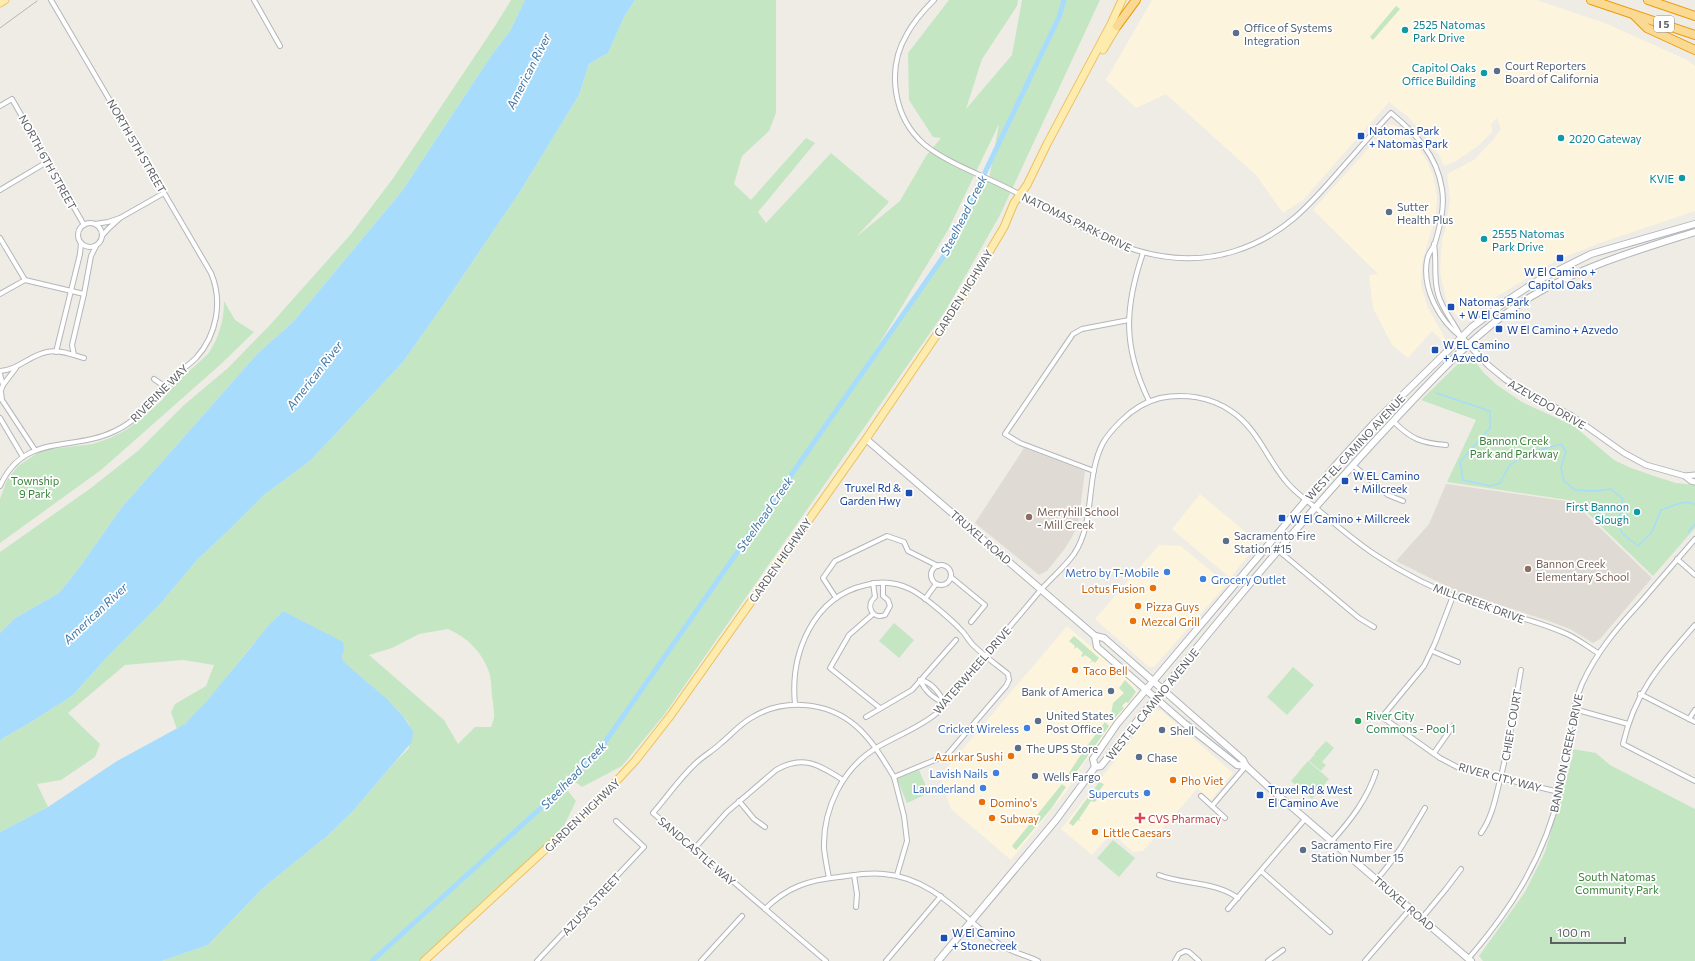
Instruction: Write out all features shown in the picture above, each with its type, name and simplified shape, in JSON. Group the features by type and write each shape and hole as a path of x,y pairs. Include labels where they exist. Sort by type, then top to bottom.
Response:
{"highway":[{"path":"1117,26 1136,0"},
{"name":"I 5","path":"1591,0 1695,35"},
{"name":"I 5","path":"1648,0 1695,16"},
{"path":"1632,14 1647,28 1695,50"}],"main road":[{"path":"0,3 5,0"},
{"name":"GARDEN HIGHWAY","path":"424,961 594,805 635,761 671,715 866,439 961,300 1000,233 1111,24 1122,0"},
{"name":"GARDEN HIGHWAY","path":"1068,106 1132,0"},
{"name":"WEST EL CAMINO AVENUE","path":"1095,766 1093,759 1117,724 1306,500 1374,424 1461,337 1485,316 1514,296 1564,267 1603,250 1695,224"},
{"name":"WEST EL CAMINO AVENUE","path":"1095,766 1101,766 1155,698 1315,507 1393,422 1468,345 1497,321 1530,298 1574,274 1614,257 1695,232"},
{"name":"TRUXEL ROAD","path":"866,439 1095,636 1104,638 1243,760 1246,766 1470,960"},
{"name":"TRUXEL ROAD","path":"1095,636 1097,647 1155,698 1237,765 1246,766"},
{"path":"1212,745 1218,744 1236,758 1243,760"},
{"name":"WEST EL CAMINO AVENUE","path":"938,961 1056,820 1095,766"}],"street":[{"name":"NORTH 5TH STREET","path":"51,0 211,273 216,294"},
{"path":"254,0 280,46"},
{"name":"NATOMAS PARK DRIVE","path":"934,0 916,21 902,44 895,72 898,102 903,116 917,137 934,151 954,162 1005,186 1114,243 1142,253 1171,258 1206,257 1241,249 1278,231 1308,207 1391,112 1414,133 1426,147 1438,172 1442,191 1443,210 1434,244 1427,259 1427,277 1430,291 1442,318 1450,329 1461,337"},
{"name":"NORTH 6TH STREET","path":"0,106 12,99 84,225"},
{"path":"0,190 47,162"},
{"path":"56,352 80,254 81,243 78,235 81,228 84,225 108,222 120,218 164,193"},
{"path":"74,355 72,345 84,294 90,256 102,236 120,218"},
{"path":"95,224 101,229 102,236"},
{"path":"0,238 25,280"},
{"path":"81,243 90,247 96,246"},
{"name":"NATOMAS PARK DRIVE","path":"1434,244 1436,253 1434,272 1438,294 1461,337"},
{"path":"1142,253 1131,294 1129,334 1135,367 1149,401"},
{"path":"0,294 25,280 84,294"},
{"name":"RIVERINE WAY","path":"0,486 10,470 23,456 46,446 94,439 114,432 141,414 164,386 195,358 209,339 216,314 216,294"},
{"path":"1094,471 1020,443 1005,434 1070,336 1082,329 1129,320"},
{"name":"AZEVEDO DRIVE","path":"1461,337 1504,379 1524,392 1572,416 1624,453 1657,469 1685,476 1695,475"},
{"path":"0,371 16,367 48,351 84,358"},
{"path":"16,367 3,385 1,392 2,400 35,450"},
{"path":"0,374 3,385"},
{"path":"154,379 164,386"},
{"name":"MILLCREEK DRIVE","path":"1042,589 1074,554 1079,544 1088,516 1094,471 1102,444 1110,432 1131,411 1149,401 1176,396 1195,397 1214,402 1231,410 1252,429 1286,482 1373,554 1410,576 1452,596 1558,630 1577,640 1598,654"},
{"path":"0,418 23,456"},
{"path":"1393,422 1405,433 1415,439 1422,442 1446,445"},
{"path":"1353,465 1388,495 1403,501"},
{"name":"AZEVEDO DRIVE","path":"1685,476 1691,482 1695,482"},
{"path":"836,598 823,578 835,561 886,536 904,542 908,551 938,566 944,566 949,570 951,577 985,605 971,622"},
{"name":"BANNON CREEK DRIVE","path":"1470,960 1493,930 1524,882 1543,843 1559,792 1574,709 1582,685 1598,654 1612,635 1695,539"},
{"path":"1279,551 1359,618 1374,627"},
{"path":"1677,559 1695,575"},
{"path":"938,566 932,571 931,578 936,584 942,585 948,582 951,577"},
{"path":"795,704 794,675 802,644 818,616 836,598 852,589 873,583 883,582 903,586 924,598 960,629 972,645 1008,674 1009,680 1006,686 947,755 894,777"},
{"path":"873,614 882,616 889,610 890,603 883,596 883,582"},
{"path":"873,583 875,597 871,601 870,607 873,614"},
{"path":"924,598 936,584"},
{"name":"WATERWHEEL DRIVE","path":"829,878 824,848 825,828 831,805 844,780 856,764 875,748 928,720 945,703 1042,589"},
{"name":"RIVER CITY WAY","path":"1452,596 1432,651 1416,676 1382,716 1434,753 1459,768 1559,792"},
{"path":"873,614 849,635 830,668 880,708"},
{"path":"1695,625 1653,674 1640,694 1622,744 1695,781"},
{"path":"866,717 912,690 956,640"},
{"path":"1432,651 1458,662"},
{"name":"CHIEF COURT","path":"1481,833 1487,823 1501,778 1510,738 1521,670"},
{"path":"920,680 923,687 936,700 945,703"},
{"path":"920,680 927,681 941,695 945,703"},
{"path":"1640,694 1695,722"},
{"name":"SANDCASTLE WAY","path":"826,961 653,813 696,763 745,722 770,709 795,704 822,708 840,715 859,728 875,748 894,777 904,816 907,841 896,875"},
{"path":"1574,709 1628,724"},
{"path":"1689,719 1695,710"},
{"path":"1434,753 1453,726"},
{"path":"695,848 727,812 776,770 790,764 805,762 817,765 844,780"},
{"path":"1212,806 1246,766"},
{"path":"1332,841 1361,806 1376,772"},
{"path":"1201,796 1225,818"},
{"path":"739,801 754,819 765,827"},
{"path":"1377,879 1400,850 1425,808"},
{"path":"1228,909 1306,818"},
{"name":"AZUSA STREET","path":"537,961 644,847 616,821"},
{"path":"1422,918 1461,868"},
{"path":"1261,871 1330,932"},
{"path":"765,909 779,896 795,887 812,881 872,873 896,875 924,885 941,896 1006,948 1038,961"},
{"path":"854,875 857,894 856,907"},
{"path":"1159,875 1167,878 1214,886 1223,889 1238,898"},
{"path":"886,961 941,896"},
{"path":"1365,961 1410,908"},
{"path":"701,961 742,916"},
{"path":"1268,961 1283,950"},
{"path":"1175,961 1179,954 1185,951 1189,952 1199,961"}],"shaded area":[{"path":"1152,0 1537,0 1607,24 1687,60 1695,66 1695,211 1600,243 1557,260 1491,300 1466,320 1462,321 1455,314 1446,299 1440,271 1442,240 1446,227 1450,200 1447,174 1474,160 1493,140 1501,129 1497,118 1491,124 1492,132 1478,146 1456,161 1444,166 1439,155 1428,139 1408,117 1389,102 1303,200 1283,213 1256,175 1166,94 1136,108 1106,80"},
{"path":"1390,124 1395,125 1408,136 1425,157 1433,175 1437,197 1436,215 1422,262 1421,286 1428,308 1445,338 1443,341 1432,331 1408,358 1392,345 1373,308 1369,275 1378,274 1313,210"},
{"name":"Merryhill School - Mill Creek","path":"1024,448 1085,471 1078,525 1063,551 1047,571 1039,575 975,523"},
{"name":"Bannon Creek Elementary School","path":"1446,484 1573,502 1652,578 1600,639 1593,643 1572,630 1549,621 1456,591 1396,561 1429,524"},
{"path":"1200,494 1259,543 1230,578 1172,529"},
{"path":"1159,545 1181,546 1227,584 1154,667 1149,667 1095,619"},
{"path":"1067,626 1135,685 1137,692 1084,763 1065,793 1011,860 951,809 940,776"},
{"path":"1155,710 1162,711 1233,773 1211,800 1197,789 1143,851 1133,852 1112,833 1092,855 1061,829"}],"green space":[{"path":"511,0 525,0 510,31 491,56 402,191 293,322 257,354 122,507 79,568 59,593 15,618 0,633 0,552 91,488 139,450 184,405 228,368 269,326 351,234 394,177"},
{"path":"635,0 776,0 776,113 769,131 742,156 734,184 751,200 806,138 815,143 758,212 766,223 831,153 889,202 856,237 900,201 926,156 941,138 933,137 909,100 908,53 949,0 1018,0 1017,6 982,59 966,109 1012,55 1022,0 1100,0 1000,215 946,310 664,715 622,766 582,787 566,775 564,786 576,801 557,840 424,961 162,961 208,945 263,888 326,837 353,811 409,748 410,726 407,720 391,703 343,661 342,655 283,611 256,641 201,708 188,722 177,729 171,712 175,704 206,686 214,665 183,660 125,665 68,713 100,744 95,757 61,780 37,784 48,807 0,832 0,741 72,696 109,655 160,604 197,560 264,495 311,460 403,362 521,190 579,95 589,64 608,53 624,17","holes":["999,124 989,179 948,250 841,407 948,230","448,629 469,642 479,653 487,667 490,675 494,713 494,720 491,727 475,727 458,744 444,720 369,655 392,648 419,634"]},
{"path":"1396,6 1400,9 1373,40 1370,37"},
{"name":"Township 9 Park","path":"224,301 235,320 254,332 221,364 101,470 0,543 0,499 7,480 18,466 42,450 93,444 110,438 126,430 143,417 162,400 176,383 208,354 220,329"},
{"name":"Bannon Creek Park and Parkway","path":"1465,357 1473,359 1484,373 1497,385 1522,402 1574,426 1614,460 1631,468 1676,483 1695,485 1695,528 1653,576 1575,501 1447,482 1476,420 1421,400"},
{"path":"894,623 914,640 899,658 879,641"},
{"path":"1074,636 1099,658 1095,663 1093,661 1090,663 1092,660 1085,655 1083,657 1081,656 1083,653 1077,647 1074,649 1075,646 1069,641"},
{"path":"1293,667 1314,685 1287,715 1267,697"},
{"path":"1125,680 1136,692 1128,703 1126,702 1122,706 1124,708 1114,719 1111,715 1113,703 1124,693 1119,688"},
{"path":"1105,722 1109,726 1072,778 1067,776 1084,750"},
{"path":"1326,741 1334,748 1322,762 1326,765 1321,771 1309,761 1314,755 1316,757 1314,754"},
{"name":"South Natomas Community Park","path":"1573,749 1596,753 1610,765 1695,809 1695,961 1483,961 1479,956 1525,892 1545,852 1573,755"},
{"path":"1308,761 1329,779 1312,799 1291,781"},
{"path":"919,770 929,793 907,803 897,779"},
{"path":"1099,782 1104,784 1100,790 1103,793 1095,802 1091,801 1079,819 1081,821 1078,820 1073,826 1069,823"},
{"path":"1062,784 1066,787 1051,809 1016,850 1012,846"},
{"path":"1113,840 1135,858 1119,877 1097,858"}],"water":[{"name":"American River","path":"525,0 635,0 624,17 608,53 589,64 579,95 521,190 403,362 311,460 264,495 197,560 160,604 109,655 72,696 0,741 0,633 15,618 59,593 79,568 122,507 257,354 293,322 402,191 491,56 510,31"},
{"path":"283,611 343,642 343,661 387,699 403,716 413,731 412,742 353,811 326,837 263,888 208,945 162,961 0,961 0,832 48,807 117,761 185,724 206,702 269,625"}],"waterway":[{"name":"Steelhead Creek","path":"372,961 553,797 603,745 948,250 1059,17 1064,0"},
{"path":"1436,393 1490,411 1490,428 1460,462 1463,480 1491,486 1500,483 1509,466 1525,454 1561,444 1566,452 1561,467 1564,481 1575,490 1595,491 1611,489 1623,499 1618,525 1623,534 1638,546 1652,532 1661,510 1687,502 1695,504"},
{"path":"1688,532 1695,524"}],"tram line":[{"path":"0,28 37,1"}],"place":[{"name":"2525 Natomas Park Drive","path":"1405,30"},
{"name":"Office of Systems Integration","path":"1236,33"},
{"name":"Court Reporters Board of California","path":"1497,71"},
{"name":"Capitol Oaks Office Building","path":"1484,73"},
{"name":"Natomas Park + Natomas Park","path":"1361,136"},
{"name":"2020 Gateway","path":"1561,138"},
{"name":"KVIE","path":"1682,178"},
{"name":"Sutter Health Plus","path":"1389,212"},
{"name":"2555 Natomas Park Drive","path":"1484,239"},
{"name":"W El Camino + Capitol Oaks","path":"1560,258"},
{"name":"Natomas Park + W El Camino","path":"1451,307"},
{"name":"W El Camino + Azvedo","path":"1499,329"},
{"name":"W EL Camino + Azvedo","path":"1435,350"},
{"name":"W EL Camino + Millcreek","path":"1345,481"},
{"name":"Truxel Rd & Garden Hwy","path":"909,493"},
{"name":"First Bannon Slough","path":"1637,512"},
{"name":"Merryhill School - Mill Creek","path":"1029,517"},
{"name":"W El Camino + Millcreek","path":"1282,518"},
{"name":"Sacramento Fire Station #15","path":"1226,541"},
{"name":"Bannon Creek Elementary School","path":"1528,569"},
{"name":"Metro by T-Mobile","path":"1167,572"},
{"name":"Grocery Outlet","path":"1203,579"},
{"name":"Lotus Fusion","path":"1153,588"},
{"name":"Pizza Guys","path":"1138,606"},
{"name":"Mezcal Grill","path":"1133,621"},
{"name":"Taco Bell","path":"1075,670"},
{"name":"Bank of America","path":"1111,691"},
{"name":"United States Post Office","path":"1038,721"},
{"name":"River City Commons - Pool 1","path":"1358,721"},
{"name":"Cricket Wireless","path":"1027,728"},
{"name":"Shell","path":"1162,730"},
{"name":"The UPS Store","path":"1018,748"},
{"name":"Azurkar Sushi","path":"1011,756"},
{"name":"Chase","path":"1139,757"},
{"name":"Lavish Nails","path":"996,773"},
{"name":"Wells Fargo","path":"1035,776"},
{"name":"Pho Viet","path":"1173,780"},
{"name":"Launderland","path":"983,788"},
{"name":"Supercuts","path":"1147,793"},
{"name":"Truxel Rd & West El Camino Ave","path":"1260,795"},
{"name":"Domino's","path":"982,802"},
{"name":"Subway","path":"992,818"},
{"name":"CVS Pharmacy","path":"1140,818"},
{"name":"Little Caesars","path":"1095,832"},
{"name":"Sacramento Fire Station Number 15","path":"1303,850"},
{"name":"W El Camino + Stonecreek","path":"944,938"}]}
